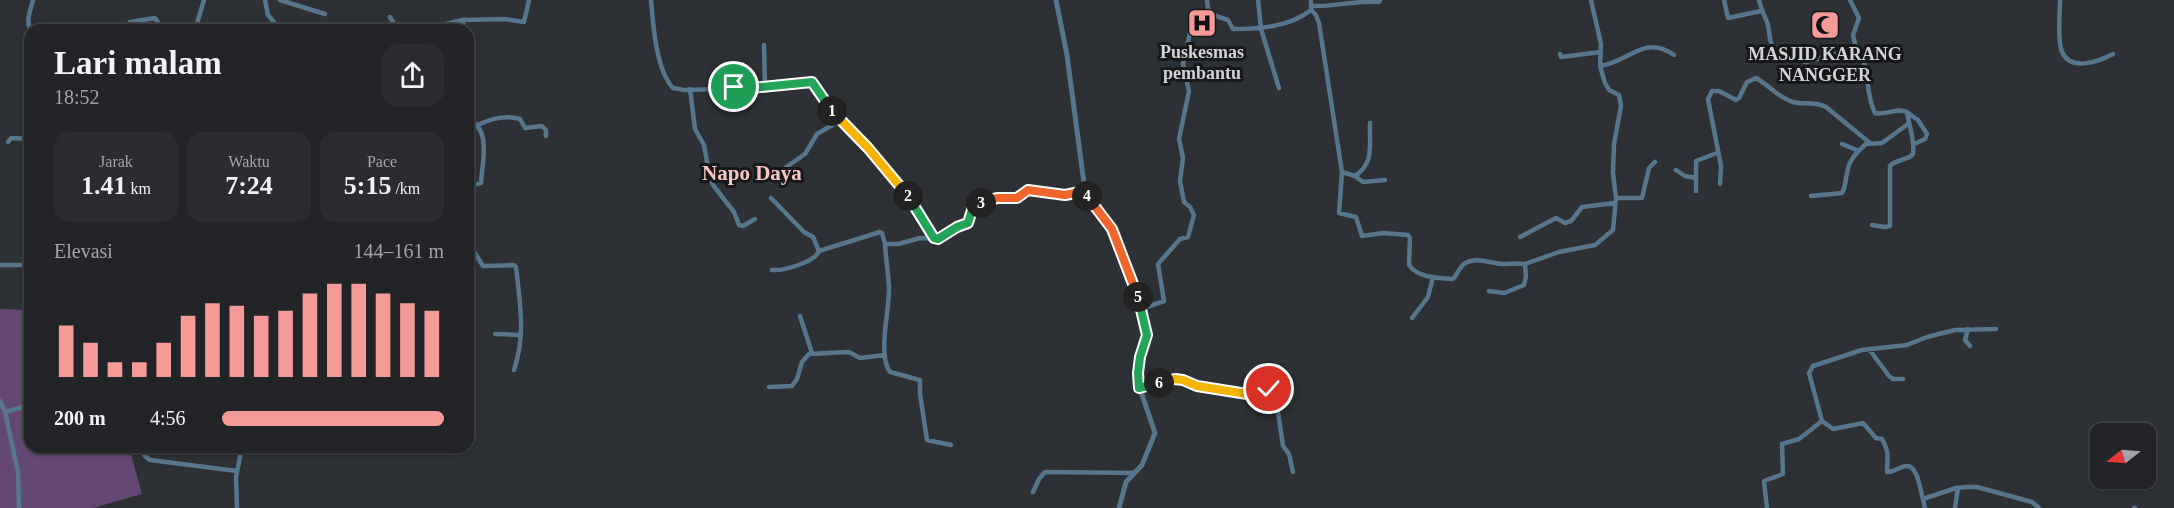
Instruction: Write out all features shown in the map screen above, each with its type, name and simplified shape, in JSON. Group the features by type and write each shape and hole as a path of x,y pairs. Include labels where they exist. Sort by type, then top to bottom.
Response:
{"street":[{"path":"28,24 33,0"},
{"path":"198,24 204,0"},
{"path":"265,0 268,15 276,24"},
{"path":"280,0 325,14"},
{"path":"446,24 462,20 505,19 524,22 529,0"},
{"path":"651,0 654,32 666,78 673,88 765,86 812,82 823,100 914,202 934,238"},
{"path":"1056,0 1067,55 1085,191 1112,229 1135,284 1147,335 1140,357 1139,388 1155,433 1144,460 1126,482 1119,508"},
{"path":"1207,0 1208,9 1216,16 1228,20 1232,29 1261,29 1301,17 1311,5"},
{"path":"1258,0 1261,29 1279,88"},
{"path":"1311,5 1328,7 1364,1 1379,2 1380,0"},
{"path":"1311,5 1319,23 1342,172 1340,213 1356,217 1362,236 1383,233 1408,235 1410,238 1409,265 1417,273 1433,277 1454,278 1463,265 1476,260 1525,264 1559,252 1595,245 1613,230 1616,200 1613,173 1614,144 1621,106 1619,95 1606,87 1600,66 1600,40 1591,0"},
{"path":"1725,0 1728,18 1761,11"},
{"path":"1759,0 1761,11 1768,25 1770,42 1777,52 1806,62 1856,48 1861,50 1868,94 1875,113 1879,115 1901,110 1918,120 1927,134 1925,139 1914,144"},
{"path":"1850,0 1859,18 1854,29 1856,48"},
{"path":"2060,0 2061,45 2067,58 2091,63 2113,54"},
{"path":"1141,309 1164,301 1158,264 1180,239 1188,237 1194,215 1183,201 1180,182 1183,158 1180,136 1189,91 1184,64 1192,24 1208,9"},
{"path":"390,17 394,24"},
{"path":"130,22 155,18 159,24"},
{"path":"462,20 463,24"},
{"path":"764,45 765,86"},
{"path":"1600,66 1611,64 1647,47 1664,48 1674,55"},
{"path":"1560,54 1565,58 1580,53 1600,52"},
{"path":"1720,184 1721,170 1709,94 1712,91 1719,91 1736,100 1747,82 1756,78 1785,99 1795,103 1820,104 1826,107 1870,143"},
{"path":"690,89 695,129 704,145 708,171 713,185 734,212 739,225 747,224 755,219"},
{"path":"1872,225 1890,226 1890,166 1892,163 1912,156 1914,144 1907,112"},
{"path":"478,125 510,116 520,119 525,128 544,127 546,136"},
{"path":"784,183 785,168 805,154 817,134 841,120"},
{"path":"474,123 478,125 483,140 481,183 474,185"},
{"path":"1355,176 1370,159 1370,123"},
{"path":"1811,196 1842,193 1852,158 1870,143 1882,143 1908,124"},
{"path":"8,142 11,138 24,139"},
{"path":"1842,144 1859,151"},
{"path":"1696,190 1696,161 1717,153"},
{"path":"1520,237 1556,218 1565,223 1569,222 1582,207 1616,200 1642,198 1649,168 1655,162"},
{"path":"1676,170 1686,176 1696,178"},
{"path":"1342,172 1355,176 1363,182 1384,180"},
{"path":"885,244 898,244 920,238 941,239 957,227 968,223 972,210 986,201 997,198 1017,198 1028,190 1065,195 1085,191"},
{"path":"771,198 804,232 813,237 819,251"},
{"path":"772,270 790,267 814,258 819,251 882,233 889,289 885,355 888,370 919,379 927,440 951,445"},
{"path":"474,252 483,266 515,265 522,312 520,352 514,370"},
{"path":"1489,291 1504,293 1524,285 1525,264"},
{"path":"0,265 24,265"},
{"path":"1412,318 1428,297 1433,277"},
{"path":"800,316 812,353"},
{"path":"1925,508 1917,476 1912,468 1906,466 1887,472 1888,449 1882,439 1876,438 1863,423 1833,429 1822,421 1810,378 1810,369 1869,349 1907,345 1927,337 1968,329 1996,329"},
{"path":"1968,329 1965,340 1970,346"},
{"path":"495,334 521,336"},
{"path":"1869,349 1889,376 1893,379 1903,379"},
{"path":"769,387 792,386 797,379 802,362 812,353 849,352 860,358 885,355"},
{"path":"1139,388 1175,379 1197,386 1266,397 1270,387 1277,405 1283,446 1289,454 1293,472"},
{"path":"0,401 18,472 19,508"},
{"path":"3,413 24,407"},
{"path":"1767,508 1764,480 1783,474 1782,444 1799,439 1822,421"},
{"path":"143,453 150,460 237,471"},
{"path":"237,508 237,471 241,453"},
{"path":"1033,492 1038,479 1045,472 1134,473"},
{"path":"1923,499 1958,488 1977,488 2032,502 2039,508"},
{"path":"1955,508 1958,488"}],"shaded area":[{"path":"0,309 24,310 24,453 131,453 142,494 93,508 0,508"}],"place":[{"name":"Puskesmas pembantu","path":"1202,23"},
{"name":"MASJID KARANG NANGGER","path":"1825,25"}],"district":[{"name":"Napo Daya","path":"752,173"}],"route":[{"path":"734,87 751,88 812,82 830,110 868,148 914,202 934,238 941,239 950,231 968,223 975,206 986,201 997,198 1017,198 1028,190 1065,195 1085,191 1112,229 1135,284 1147,331 1140,357 1139,388 1175,379 1197,386 1266,397 1269,389"}]}
